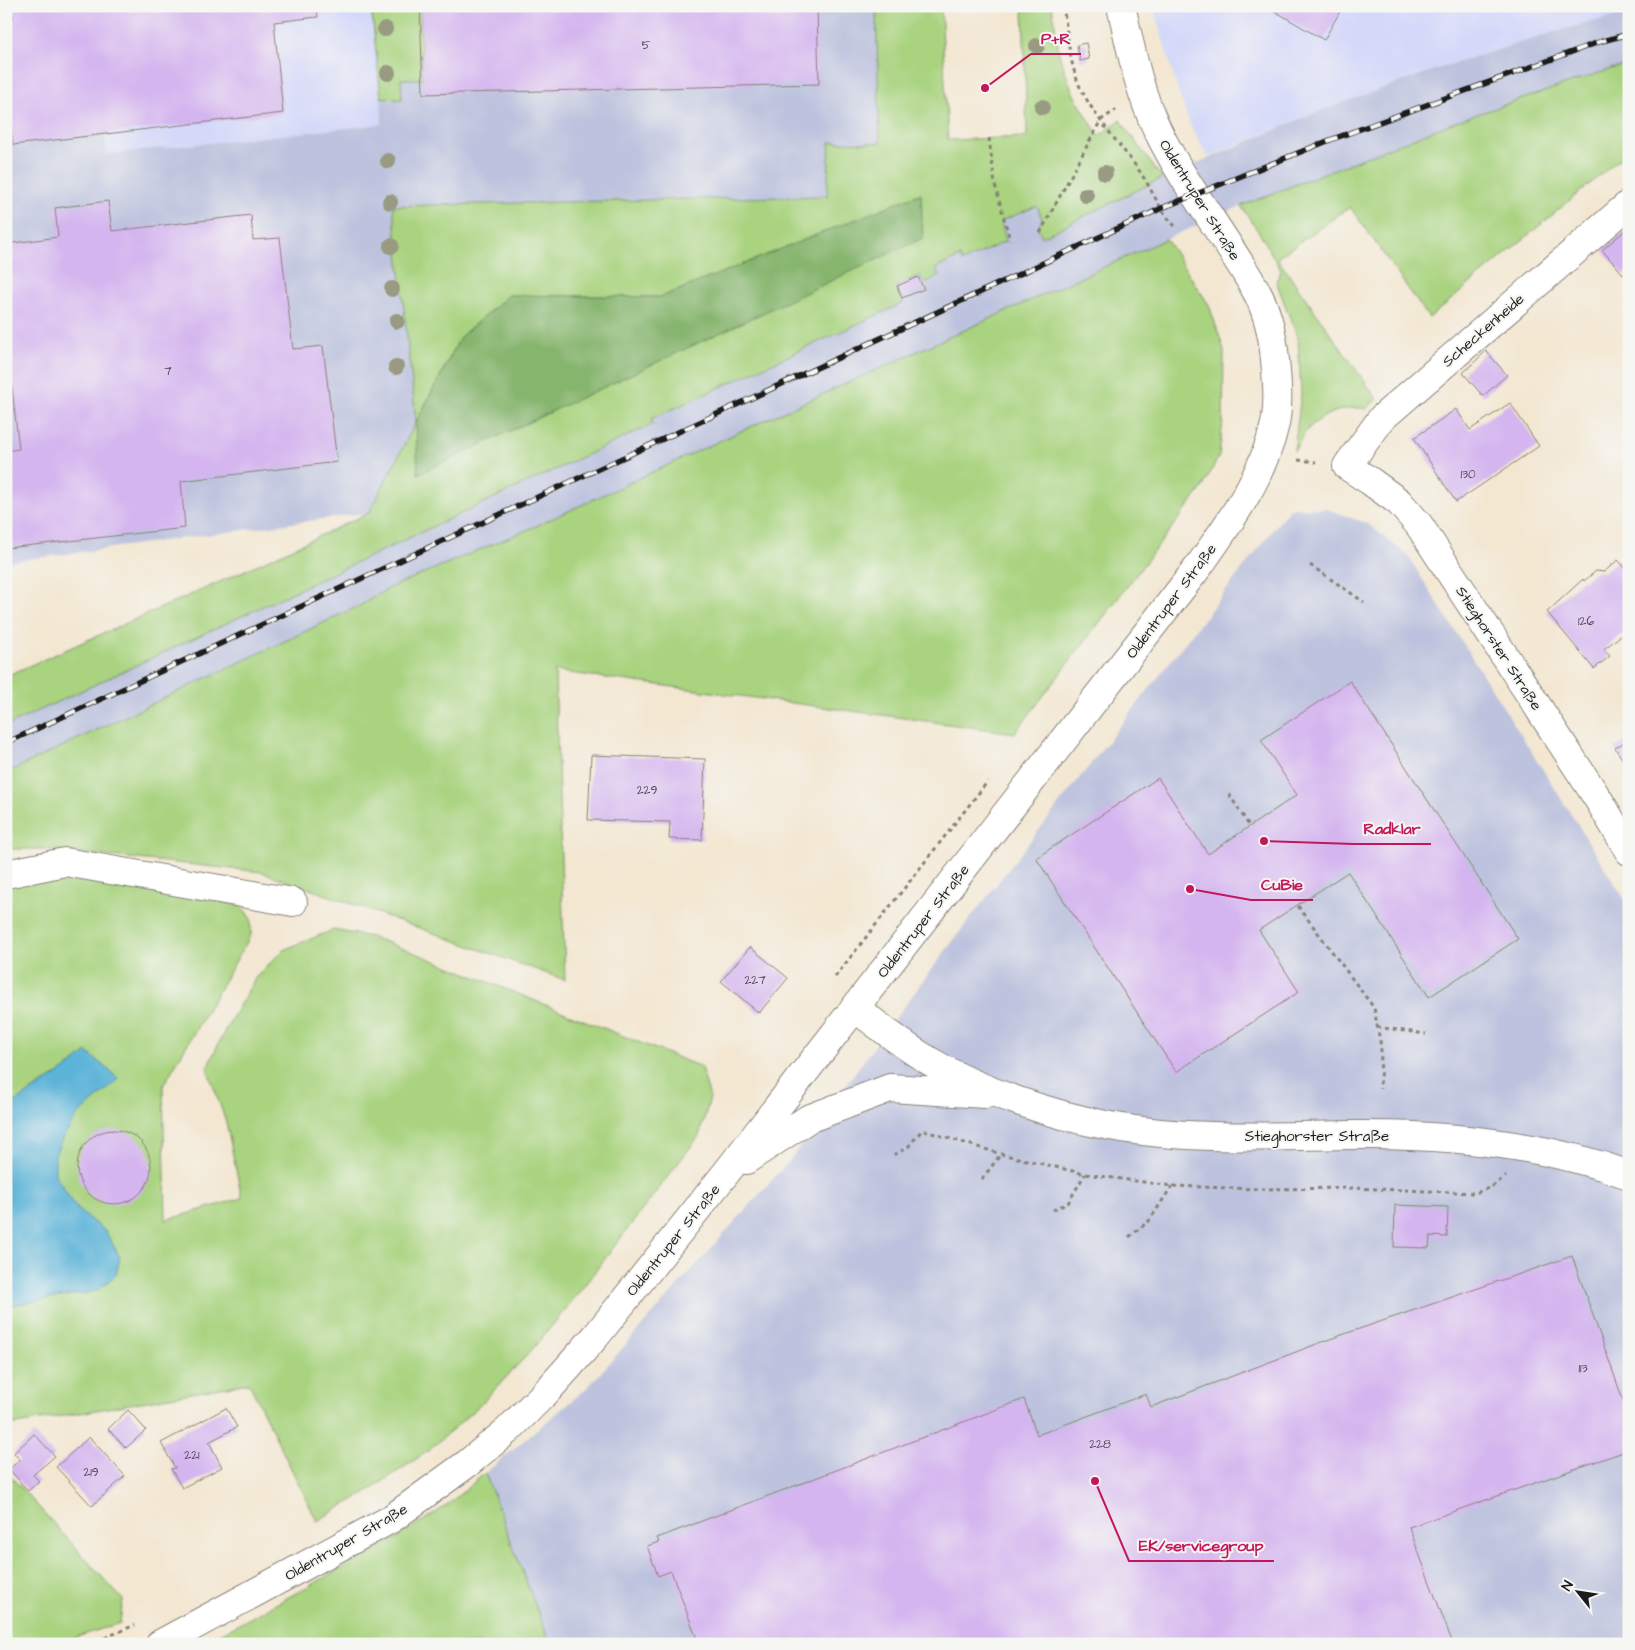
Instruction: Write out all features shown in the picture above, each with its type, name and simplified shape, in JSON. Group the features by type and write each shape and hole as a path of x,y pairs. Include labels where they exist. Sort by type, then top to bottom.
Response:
{"street":[{"name":"Oldentruper Straße","path":"160,1644 392,1519 468,1463 508,1430 549,1390 596,1336 726,1173 1199,566 1225,530 1261,468 1275,423 1278,386 1273,342 1266,314 1256,289 1172,157 1157,130 1142,92 1122,6"},
{"name":"Scheckenheide","path":"1347,466 1382,418 1629,204"},
{"name":"Stieghorster Straße","path":"1347,466 1399,502 1419,525 1600,802 1629,851"},
{"path":"6,874 65,862 293,902"},
{"name":"Stieghorster Straße","path":"855,1008 928,1061 973,1083 1062,1116 1112,1127 1197,1135 1281,1137 1411,1136 1476,1140 1558,1153 1629,1175"},
{"name":"Stieghorster Straße","path":"726,1173 808,1119 890,1088 1006,1096"}],"path":[{"path":"1063,6 1073,66 1082,91 1100,120 1139,170 1162,208 1178,229"},
{"path":"1040,233 1100,120 1142,92"},
{"path":"988,138 995,185 1010,240"},
{"path":"1295,467 1298,460 1347,466"},
{"path":"1310,566 1364,602"},
{"path":"830,984 992,776"},
{"path":"1229,794 1250,827"},
{"path":"1298,906 1374,1008 1381,1047 1380,1089"},
{"path":"1377,1027 1426,1034"},
{"path":"894,1155 908,1147 922,1130 1002,1154 1085,1174 1172,1186 1260,1189 1353,1188 1476,1194 1493,1186 1512,1171"},
{"path":"982,1179 1002,1154"},
{"path":"1053,1210 1068,1203 1085,1174"},
{"path":"1129,1237 1149,1221 1172,1186"},
{"path":"90,1644 138,1623"},
{"path":"94,1642 99,1644"}],"shaded area":[{"path":"6,6 89,6 107,154 382,124 381,97 371,6 876,6 880,143 827,196 393,206 416,423 418,474 921,193 1010,218 1037,206 1043,220 1038,228 1042,237 1162,178 1317,112 1437,69 1561,30 1629,12 1629,63 1457,121 1241,206 739,432 536,526 389,588 361,605 6,773 6,676 213,585 367,513 8,562 6,551"},
{"path":"89,6 371,6 381,97 382,124 107,154"},
{"path":"1153,6 1629,6 1629,12 1561,30 1437,69 1317,112 1208,157 1191,127 1179,94"},
{"path":"1290,508 1327,509 1368,524 1407,555 1629,906 1629,1644 550,1644 485,1473 587,1388 789,1161 958,934"}],"green space":[{"path":"371,6 420,6 422,79 401,79 402,100 381,97"},
{"path":"876,6 941,6 948,140 1027,137 1023,6 1052,6 1060,58 1074,95 1099,136 1120,120 1162,178 1042,237 1038,228 1042,219 1037,206 1001,221 1006,241 962,262 960,257 936,268 939,276 924,283 920,275 896,286 903,303 651,419 653,424 6,726 6,676 213,585 369,513 416,422 393,206 827,196 830,142 880,143","holes":["921,194 418,474 416,422 461,336 509,295 661,297"]},
{"path":"1629,63 1629,151 1429,318 1350,207 1277,258 1377,399 1366,409 1350,408 1334,412 1320,419 1307,430 1294,451 1301,394 1298,339 1276,281 1281,271 1264,240 1241,206 1457,121"},
{"path":"921,193 923,238 418,474 416,423 461,336 509,295 661,297"},
{"path":"1166,239 1209,305 1224,350 1223,421 1219,456 1203,487 1015,733 555,671 565,980 262,872 42,849 6,849 6,773 361,605 389,588 536,526"},
{"path":"62,874 241,905 251,919 251,935 163,1086 166,1220 242,1198 226,1122 207,1068 225,1030 256,977 283,950 333,930 372,937 701,1067 710,1098 699,1136 574,1299 530,1352 481,1404 428,1451 370,1490 317,1521 249,1383 6,1426 6,881"},
{"path":"6,1471 123,1600 120,1623 62,1644 6,1644"},
{"path":"485,1473 550,1644 202,1644 392,1541 446,1506"}],"water":[{"path":"87,1052 119,1079 78,1115 63,1137 55,1155 55,1175 78,1210 106,1232 120,1257 116,1275 97,1291 6,1306 6,1108 64,1070"}],"building":[{"path":"12,6 317,6 318,17 274,22 283,113 13,145 6,89 6,20 13,19"},
{"path":"420,6 817,6 819,84 423,94"},
{"path":"1266,6 1343,6 1324,40"},
{"path":"1086,43 1089,59 1080,61 1077,45"},
{"path":"108,201 112,231 251,215 253,240 280,238 293,349 323,346 337,462 181,481 185,528 7,548 6,451 19,449 6,336 6,244 58,237 55,208"},
{"path":"1629,227 1629,271 1624,275 1602,250"},
{"path":"918,277 924,289 902,298 897,286"},
{"path":"1486,351 1507,375 1483,396 1463,373"},
{"path":"1510,403 1539,446 1456,502 1414,438 1456,409 1470,430"},
{"path":"1618,560 1629,572 1629,629 1604,649 1610,656 1594,669 1547,612 1583,579 1584,581 1596,571 1604,572"},
{"path":"1350,681 1518,939 1429,997 1348,872 1259,930 1299,992 1176,1072 1036,858 1158,778 1208,854 1297,795 1261,740"},
{"path":"1629,739 1629,769 1615,748"},
{"path":"591,755 705,759 702,840 669,839 670,822 588,820"},
{"path":"750,947 788,978 759,1013 721,981"},
{"path":"114,1130 128,1133 140,1141 148,1153 151,1167 148,1181 140,1193 128,1201 114,1204 100,1201 88,1193 80,1181 77,1167 80,1153 88,1141 100,1133"},
{"path":"1395,1205 1448,1207 1447,1237 1430,1236 1429,1248 1394,1247"},
{"path":"1572,1256 1629,1417 1629,1450 1409,1527 1453,1644 699,1644 671,1571 658,1576 647,1546 659,1542 657,1538 1024,1399 1037,1435 1146,1394 1151,1407 1330,1339"},
{"path":"226,1408 237,1427 209,1442 222,1467 182,1488 171,1469 175,1468 161,1443"},
{"path":"128,1410 146,1430 126,1448 108,1429"},
{"path":"34,1434 55,1456 33,1475 39,1481 28,1491 9,1469 20,1460 14,1453"},
{"path":"89,1437 125,1476 92,1506 56,1467"}],"railway":[{"path":"6,743 1162,208 1330,140 1602,41 1629,34"}],"place":[{"name":"P+R","path":"985,88"},
{"name":"Radklar","path":"1264,841"},
{"name":"CuBie","path":"1190,889"},
{"name":"EK/servicegroup","path":"1095,1481"}]}
